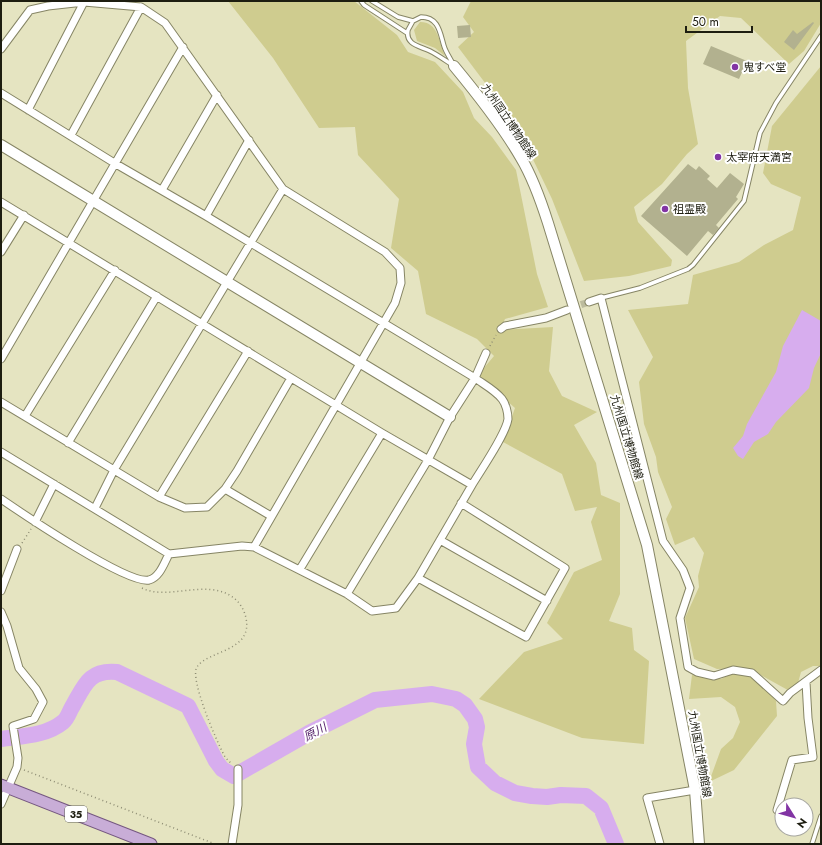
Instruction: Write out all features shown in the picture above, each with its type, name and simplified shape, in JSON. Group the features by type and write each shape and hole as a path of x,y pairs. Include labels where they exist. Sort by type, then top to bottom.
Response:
{"main road":[{"name":"九州国立博物館線","path":"454,66 502,128 522,158 536,189 548,223 647,545 695,790 699,844"},
{"path":"1,145 450,416"},
{"name":"35","path":"5,786 151,844"}],"street":[{"path":"28,110 84,2"},
{"path":"1,50 30,10 48,6 84,2 142,7 165,23 283,189 385,252 400,268 402,283 383,324 254,547"},
{"path":"71,135 142,7"},
{"path":"1,359 70,244 183,47"},
{"path":"1,93 116,164 206,216 383,324 475,378 502,399 507,409 508,420 418,578 396,608 372,611 347,594 254,547 242,546 169,554 1,452"},
{"path":"162,190 217,95"},
{"path":"206,216 249,140"},
{"path":"95,508 114,470 283,189"},
{"path":"1,202 382,433 472,485"},
{"path":"1,252 24,215"},
{"path":"25,416 115,270"},
{"path":"68,443 157,296"},
{"path":"589,302 601,298 663,542 683,570 690,588 680,618 688,666 697,672 714,676 733,670 752,673 783,702 790,693 821,670"},
{"path":"501,329 505,326 546,318 567,310"},
{"path":"159,497 248,351"},
{"path":"347,594 428,460 450,416 475,378 486,354"},
{"path":"1,402 159,497 185,508 208,507 225,489 291,378"},
{"path":"300,570 382,433"},
{"path":"35,522 54,484"},
{"path":"225,489 271,516"},
{"path":"1,499 35,522 109,566 142,581 150,580 158,574 169,554"},
{"path":"418,578 526,636 547,601 565,568 461,503"},
{"path":"440,540 547,601"},
{"path":"1,591 18,549"},
{"path":"1,612 7,626 19,668 32,683 43,702 34,719 13,726 15,747 18,758 17,768 5,786 1,804"},
{"path":"781,797 792,760 813,757 808,718 806,682"},
{"path":"232,844 238,805 238,769"},
{"path":"660,844 647,798 695,790"}],"lane":[{"path":"361,1 364,5 407,33 415,46 429,50 454,66"},
{"path":"372,1 400,18 413,21"},
{"path":"407,33 413,21 421,17 426,17 436,22 444,46 454,66"},
{"path":"601,298 640,288 688,269 693,265 744,201 760,133 776,104 821,36"},
{"path":"812,844 821,816"}],"path":[{"path":"486,354 496,333 501,329"},
{"path":"18,549 35,522"},
{"path":"139,586 154,592 209,589 224,592 232,596 240,603 248,626 245,634 225,651 199,663 195,669 195,679 202,704 224,757 238,769"},
{"path":"17,768 215,844"}],"shaded area":[{"path":"228,1 354,1 397,35 408,52 435,62 463,92 474,118 492,137 516,170 537,274 548,307 505,319 500,330 553,327 549,371 562,396 597,412 574,425 596,463 601,495 620,503 620,594 609,621 632,628 634,650 649,661 644,744 582,738 479,699 524,652 563,639 547,623 574,572 602,560 591,522 597,507 575,511 562,474 503,442 515,408 478,375 494,356 477,339 426,314 418,271 391,248 399,199 358,155 355,127 319,128 273,58"},
{"path":"471,1 821,1 821,23 804,51 789,64 741,18 720,16 686,41 688,88 698,144 687,154 662,184 634,207 638,222 672,260 671,266 629,276 584,281 552,199 516,124 458,47 474,32 463,17"},
{"path":"420,22 431,25 437,33 445,56 435,48 417,41 414,30"},
{"path":"821,66 821,666 813,666 801,672 795,694 748,668 717,669 694,659 685,618 699,587 698,576 704,553 694,537 675,545 666,519 672,507 658,472 656,457 644,424 639,382 653,357 628,310 688,304 693,275 739,262 764,245 793,230 801,197 771,184 763,173 772,126"},
{"path":"802,310 821,321 821,353 814,368 809,388 776,422 768,434 754,442 743,459 738,456 733,448 743,436 747,424 776,372 783,346"},
{"path":"735,672 750,676 770,693 776,701 777,716 734,770 709,782 721,749 733,738 740,722 735,707 721,697 689,699 692,675 721,679"}],"building":[{"path":"813,22 814,23 794,50 784,42 793,30 797,34"},
{"path":"470,25 471,37 458,38 457,26"},
{"path":"711,46 747,61 739,79 703,64"},
{"name":"祖霊殿","path":"688,164 696,170 699,166 710,176 707,179 717,188 730,173 744,184 736,197 738,199 716,225 719,228 713,235 708,231 687,256 641,216"}],"waterway":[{"name":"原川","path":"1,739 34,735 56,727 66,719 88,681 99,673 117,672 188,706 216,761 222,769 234,776 309,733 375,700 432,694 456,699 465,705 475,719 477,727 474,744 478,767 495,783 515,793 532,796 586,796 601,808 616,844"}],"tunnel":[{"path":"571,308 589,302"}],"place":[{"name":"鬼すべ堂","path":"735,67"},
{"name":"太宰府天満宮","path":"718,157"},
{"name":"祖霊殿","path":"665,209"}]}
